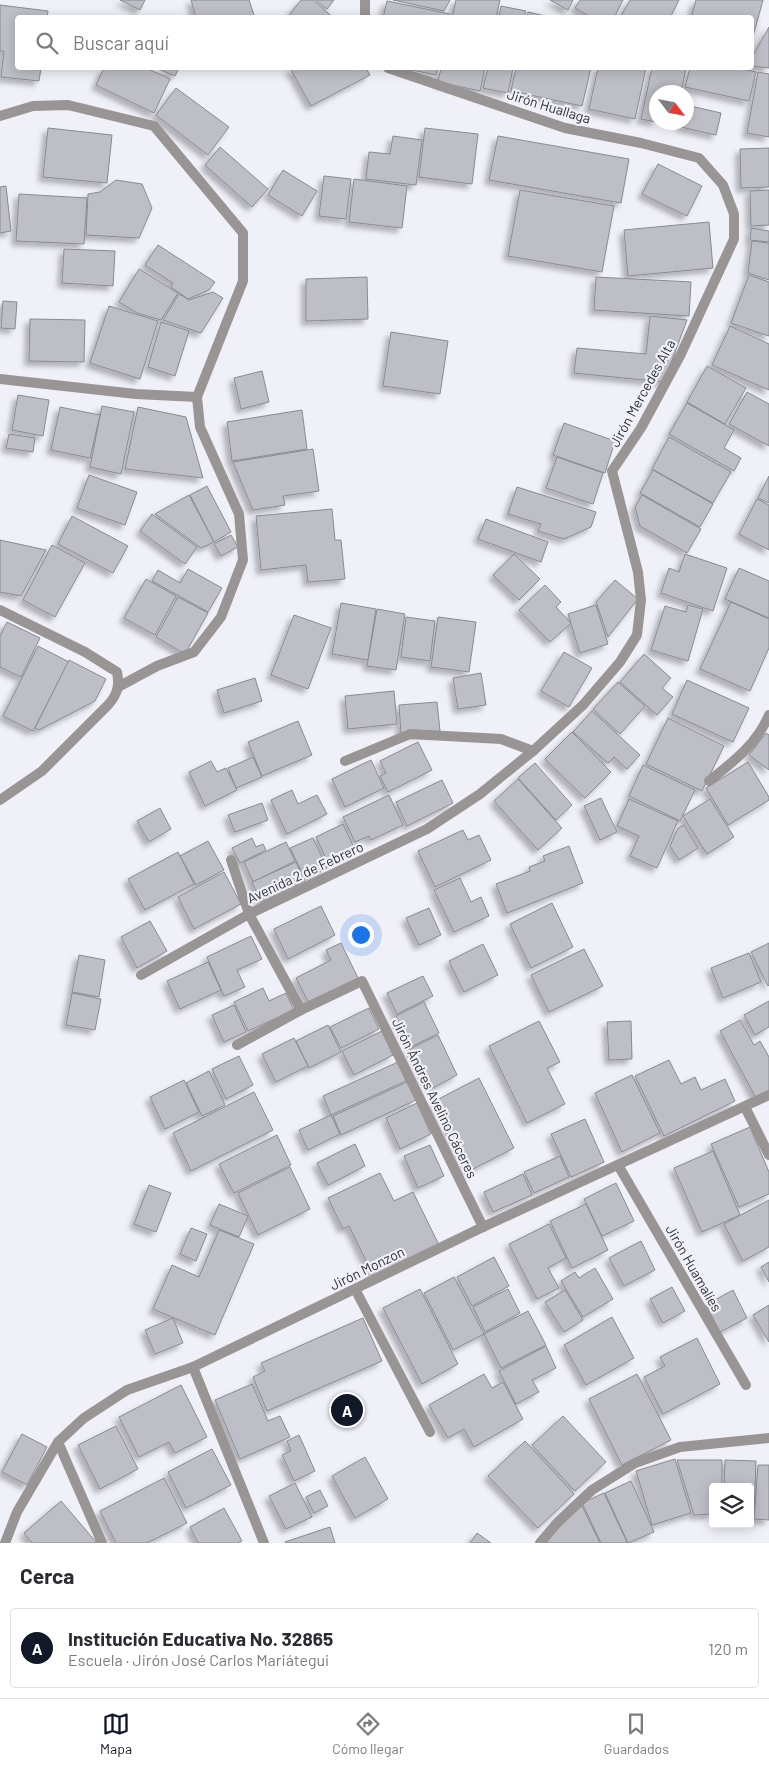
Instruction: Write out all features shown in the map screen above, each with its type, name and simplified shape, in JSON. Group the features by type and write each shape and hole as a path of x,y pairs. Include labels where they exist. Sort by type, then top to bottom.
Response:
{"street":[{"path":"365,0 365,15"},
{"name":"Jirón Huallaga","path":"394,70 565,128 641,143 699,158 723,185"},
{"path":"0,116 33,106 68,105 154,126 243,233 242,281 197,397 200,427 239,514 243,560 221,617 194,652 157,666 118,687"},
{"name":"Jirón Mercedes Alta","path":"480,794 533,751 583,705 620,662 637,635 641,600 638,572 612,472 641,428 681,354 734,239 734,214 723,185"},
{"path":"0,379 136,394 197,397"},
{"path":"0,610 85,652 116,672 119,680 113,700 42,771 0,800"},
{"path":"709,781 745,752 764,727 769,715"},
{"path":"345,761 410,734 501,739 533,751"},
{"name":"Avenida 2 de Febrero","path":"141,975 249,914 428,829 480,794"},
{"path":"231,860 249,914 301,1010 237,1045"},
{"name":"Jirón Ándres Avelino Cáceres","path":"301,1010 362,981 483,1227"},
{"name":"Jirón Monzon","path":"5,1543 17,1512 58,1442 84,1418 127,1390 193,1367 483,1227 769,1095"},
{"path":"745,1107 769,1155"},
{"name":"Jirón Huamalíes","path":"618,1165 746,1385"},
{"path":"355,1289 430,1432"},
{"path":"193,1367 264,1543"},
{"path":"540,1543 556,1523 592,1490 635,1463 680,1447 769,1438"},
{"path":"58,1442 102,1543"}],"building":[{"path":"120,0 145,0 140,10"},
{"path":"191,0 249,0 254,15 195,15"},
{"path":"301,0 313,0 330,15 289,15"},
{"path":"315,0 334,0 327,9"},
{"path":"393,0 450,0 444,11"},
{"path":"456,0 500,0 497,15 453,15"},
{"path":"550,0 573,0 568,10"},
{"path":"580,0 623,0 616,15 587,15 575,8"},
{"path":"630,0 679,0 672,15 622,15"},
{"path":"696,0 763,0 754,33 754,15 692,15"},
{"path":"387,1 450,14 450,15 384,15"},
{"path":"0,5 48,11 47,15 15,15 15,70 41,70 39,81 1,77 4,51 0,51"},
{"path":"501,6 526,11 525,15 500,15"},
{"path":"528,12 541,15 528,15"},
{"path":"769,27 769,68 754,66 754,53"},
{"path":"103,70 150,70 170,79 154,113 96,85"},
{"path":"161,70 178,70 175,76"},
{"path":"291,70 367,70 370,75 311,106"},
{"path":"412,70 437,70 436,75"},
{"path":"441,70 485,70 480,91 438,82"},
{"path":"488,70 513,70 508,93 483,88"},
{"path":"516,70 591,70 582,106 511,91"},
{"path":"598,70 646,70 635,119 589,109"},
{"path":"652,70 686,70 682,85 649,85 649,121 641,119"},
{"path":"689,70 746,70 756,72 749,101 694,89 694,85 686,85"},
{"path":"758,72 769,74 769,137 747,133"},
{"path":"176,88 229,127 208,155 156,115"},
{"path":"694,107 721,113 716,135 694,130"},
{"path":"48,128 112,135 107,183 43,177"},
{"path":"425,128 478,134 472,184 419,177"},
{"path":"393,136 422,140 416,185 366,179 369,152 390,154"},
{"path":"498,136 629,159 621,203 489,180"},
{"path":"220,147 268,189 252,207 205,165"},
{"path":"769,148 769,187 741,188 740,149"},
{"path":"658,164 702,186 687,216 642,194"},
{"path":"283,170 317,191 302,216 268,195"},
{"path":"324,176 351,179 346,219 319,216"},
{"path":"354,179 407,186 402,228 349,222"},
{"path":"116,180 142,184 152,208 139,238 86,235 88,194 100,192"},
{"path":"6,186 11,231 0,233 0,187"},
{"path":"520,190 614,206 602,272 508,256"},
{"path":"769,190 769,225 751,226 750,191"},
{"path":"19,194 87,198 84,244 16,241"},
{"path":"709,222 713,268 628,276 624,230"},
{"path":"751,228 769,231 769,242 750,240"},
{"path":"752,241 769,243 769,280 748,273"},
{"path":"158,245 215,282 209,290 188,299 171,287 173,283 145,265"},
{"path":"64,249 115,251 113,286 62,283"},
{"path":"139,269 178,293 161,320 137,313 119,302"},
{"path":"749,275 769,282 769,336 731,323"},
{"path":"367,277 368,319 306,321 306,279"},
{"path":"596,277 691,282 689,316 594,310"},
{"path":"213,292 223,298 201,333 163,320 179,294 189,300"},
{"path":"3,301 17,302 15,329 1,328"},
{"path":"109,306 158,321 140,379 90,363"},
{"path":"650,316 687,320 664,382 574,373 577,348 646,354"},
{"path":"30,319 85,320 84,362 29,361"},
{"path":"161,322 189,331 175,376 148,367"},
{"path":"730,326 769,344 769,390 712,365"},
{"path":"391,332 448,341 440,394 383,386"},
{"path":"707,366 746,388 725,424 687,402"},
{"path":"262,371 269,402 241,409 234,378"},
{"path":"747,392 769,404 769,446 729,424"},
{"path":"18,395 49,400 43,436 12,430"},
{"path":"687,403 734,430 724,448 741,458 734,471 669,434"},
{"path":"102,406 134,412 121,474 90,467"},
{"path":"60,407 100,415 90,458 51,450"},
{"path":"138,407 186,417 203,478 125,469"},
{"path":"302,410 307,449 232,461 227,422"},
{"path":"564,423 615,441 605,473 553,455"},
{"path":"9,434 35,438 33,452 6,448"},
{"path":"669,437 731,472 713,503 652,469"},
{"path":"313,449 319,491 283,496 285,505 253,510 233,462"},
{"path":"557,457 603,473 593,504 546,488"},
{"path":"653,470 713,504 700,527 640,493"},
{"path":"89,475 137,492 125,525 77,508"},
{"path":"769,476 769,503 758,498"},
{"path":"207,486 231,532 214,542 190,495"},
{"path":"517,487 596,512 591,527 564,539 538,531 541,524 508,514"},
{"path":"189,495 214,542 201,548 155,514"},
{"path":"642,495 701,529 687,553 640,526 635,507"},
{"path":"757,499 769,505 769,550 739,534"},
{"path":"332,509 335,540 341,540 345,579 308,582 306,565 261,570 256,516"},
{"path":"152,514 197,547 185,564 140,531"},
{"path":"72,516 128,546 113,573 58,544"},
{"path":"486,519 548,542 541,562 478,539"},
{"path":"231,535 238,547 221,556 214,544"},
{"path":"0,540 46,550 21,596 0,592"},
{"path":"52,545 85,563 55,617 23,600"},
{"path":"514,554 540,579 519,600 493,575"},
{"path":"685,554 727,568 713,611 661,593 669,568 679,572"},
{"path":"739,568 769,581 769,618 725,599"},
{"path":"188,569 222,588 208,612 152,581 158,570 180,583"},
{"path":"146,579 176,596 155,635 124,618"},
{"path":"615,580 638,599 608,637 596,602"},
{"path":"545,585 561,602 556,607 571,623 550,642 519,610"},
{"path":"178,597 208,613 185,654 156,637"},
{"path":"731,602 769,619 769,648 750,691 700,669"},
{"path":"341,603 376,609 368,660 332,654"},
{"path":"596,605 608,644 580,653 568,614"},
{"path":"688,605 703,609 688,661 651,650 665,606 686,612"},
{"path":"377,609 405,614 396,670 367,666"},
{"path":"294,615 331,628 308,689 271,675"},
{"path":"406,617 435,621 430,661 401,657"},
{"path":"438,617 476,622 469,672 431,667"},
{"path":"7,622 40,638 21,677 0,667 0,636"},
{"path":"38,646 69,662 33,731 3,716"},
{"path":"564,652 592,668 569,707 541,691"},
{"path":"644,654 671,678 662,688 673,697 657,715 620,682"},
{"path":"69,660 106,679 95,701 39,730 35,728"},
{"path":"481,673 486,705 458,709 453,678"},
{"path":"255,678 262,701 224,713 217,690"},
{"path":"687,680 749,708 733,742 672,714"},
{"path":"618,682 645,706 620,734 593,709"},
{"path":"394,691 397,724 348,729 345,696"},
{"path":"437,702 440,731 401,734 399,705"},
{"path":"592,711 640,755 627,769 614,757 608,763 573,732"},
{"path":"668,718 724,746 702,791 646,764"},
{"path":"298,721 312,755 262,776 248,742"},
{"path":"572,732 611,772 585,798 545,759"},
{"path":"766,733 769,735 769,770 749,755"},
{"path":"418,742 432,770 388,792 380,776 386,773 380,761"},
{"path":"253,757 262,777 236,788 228,768"},
{"path":"371,760 384,788 345,807 332,779"},
{"path":"211,761 217,772 226,768 237,790 205,806 189,772"},
{"path":"748,762 769,800 728,825 706,788"},
{"path":"535,763 572,805 556,820 518,778"},
{"path":"643,765 695,790 680,821 629,796"},
{"path":"518,779 562,828 538,850 494,801"},
{"path":"442,780 453,803 407,826 396,802"},
{"path":"292,790 298,804 317,795 327,814 287,834 271,800"},
{"path":"389,795 403,825 371,840 369,836 355,842 343,817"},
{"path":"601,798 617,832 600,840 584,806"},
{"path":"629,799 678,821 657,868 630,856 639,836 617,826"},
{"path":"710,799 734,837 707,854 683,816"},
{"path":"262,803 268,820 235,832 228,815"},
{"path":"160,808 171,829 149,842 137,821"},
{"path":"343,824 355,850 328,863 316,837"},
{"path":"684,825 698,848 679,860 670,846 678,828"},
{"path":"463,830 468,840 479,835 491,860 435,887 418,851"},
{"path":"252,838 256,847 263,844 266,850 240,863 232,848"},
{"path":"313,838 327,868 305,879 290,848"},
{"path":"208,841 224,870 196,885 180,856"},
{"path":"286,842 295,861 253,882 244,862"},
{"path":"569,846 583,883 507,913 496,884 530,871 529,867 545,861 543,856"},
{"path":"178,852 194,884 145,910 128,879"},
{"path":"296,862 305,881 261,902 252,882"},
{"path":"224,872 241,904 194,929 178,897"},
{"path":"460,878 471,902 481,897 489,916 454,932 434,890"},
{"path":"552,903 573,947 531,968 510,924"},
{"path":"321,906 335,935 288,959 274,929"},
{"path":"429,908 441,935 419,945 406,918"},
{"path":"150,921 167,951 137,968 121,937"},
{"path":"251,936 262,959 237,970 245,987 224,996 207,957"},
{"path":"341,943 358,978 309,1003 296,978 331,960 326,950"},
{"path":"769,943 769,985 768,986 751,952"},
{"path":"483,944 498,975 464,992 449,961"},
{"path":"584,949 603,986 549,1012 531,975"},
{"path":"749,953 761,982 723,998 711,968"},
{"path":"79,955 105,960 99,997 72,992"},
{"path":"208,962 221,990 180,1009 167,981"},
{"path":"423,976 433,996 397,1014 387,993"},
{"path":"263,988 269,1001 286,993 294,1010 248,1031 234,1002"},
{"path":"72,993 101,999 95,1030 66,1025"},
{"path":"769,1001 769,1027 755,1035 744,1015"},
{"path":"424,1002 439,1033 411,1047 396,1016"},
{"path":"234,1005 246,1032 224,1042 212,1015"},
{"path":"369,1008 379,1029 341,1048 330,1027"},
{"path":"740,1020 754,1045 760,1041 769,1057 769,1091 756,1098 720,1031"},
{"path":"539,1021 560,1062 547,1068 565,1104 527,1123 489,1046"},
{"path":"631,1021 632,1059 609,1060 607,1022"},
{"path":"328,1025 341,1052 309,1068 296,1041"},
{"path":"382,1031 393,1055 354,1075 342,1051"},
{"path":"438,1035 457,1075 431,1089 410,1049"},
{"path":"294,1038 308,1066 276,1082 262,1054"},
{"path":"239,1056 253,1085 226,1099 212,1069"},
{"path":"669,1060 681,1084 695,1077 701,1090 725,1079 735,1101 664,1136 635,1076"},
{"path":"398,1062 406,1081 331,1115 323,1096"},
{"path":"209,1071 225,1105 202,1116 186,1083"},
{"path":"632,1075 660,1133 622,1152 595,1093"},
{"path":"479,1078 514,1148 469,1171 435,1101"},
{"path":"184,1080 199,1112 165,1129 150,1097"},
{"path":"407,1082 416,1100 341,1135 333,1116"},
{"path":"254,1092 273,1130 191,1171 173,1133"},
{"path":"417,1103 431,1134 400,1149 386,1118"},
{"path":"331,1115 340,1134 308,1150 299,1130"},
{"path":"585,1119 604,1162 571,1177 551,1134"},
{"path":"750,1127 769,1172 769,1194 739,1207 711,1144"},
{"path":"277,1135 291,1165 234,1193 219,1164"},
{"path":"355,1144 365,1166 328,1185 317,1163"},
{"path":"430,1145 444,1176 418,1188 404,1156"},
{"path":"713,1151 740,1215 702,1232 674,1168"},
{"path":"560,1156 569,1177 534,1193 524,1172"},
{"path":"290,1167 310,1209 258,1235 238,1193"},
{"path":"380,1173 394,1201 413,1192 439,1245 374,1277 349,1226 343,1229 328,1198"},
{"path":"523,1174 532,1195 493,1212 484,1192"},
{"path":"616,1183 634,1221 602,1236 584,1199"},
{"path":"149,1185 171,1193 156,1232 134,1224"},
{"path":"769,1200 769,1247 743,1261 724,1224"},
{"path":"219,1204 248,1216 239,1237 210,1225"},
{"path":"586,1204 608,1250 572,1268 550,1221"},
{"path":"549,1224 566,1258 548,1268 559,1288 537,1299 509,1244"},
{"path":"191,1228 207,1234 196,1261 180,1254"},
{"path":"219,1230 254,1244 215,1335 153,1309 172,1265 199,1277"},
{"path":"641,1241 655,1270 624,1286 609,1258"},
{"path":"494,1257 509,1286 472,1306 457,1277"},
{"path":"769,1262 769,1282 761,1267"},
{"path":"595,1268 613,1299 583,1317 561,1281 575,1272 579,1278"},
{"path":"454,1277 484,1334 453,1350 424,1293"},
{"path":"672,1287 685,1311 663,1323 650,1299"},
{"path":"420,1289 458,1364 422,1384 383,1308"},
{"path":"508,1289 520,1313 485,1332 473,1307"},
{"path":"565,1290 583,1320 564,1332 545,1302"},
{"path":"733,1290 747,1318 720,1332 706,1305"},
{"path":"769,1305 769,1342 753,1315"},
{"path":"528,1311 546,1345 501,1368 484,1334"},
{"path":"612,1317 634,1358 586,1385 564,1345"},
{"path":"173,1318 183,1343 155,1354 145,1330"},
{"path":"363,1318 382,1361 267,1411 253,1377 265,1371 261,1363"},
{"path":"697,1338 720,1384 663,1414 644,1377 665,1366 660,1357"},
{"path":"546,1346 556,1368 532,1380 539,1392 516,1404 499,1371"},
{"path":"484,1374 492,1388 503,1382 523,1419 474,1447 464,1429 448,1438 429,1405"},
{"path":"637,1374 671,1440 622,1465 589,1399"},
{"path":"252,1384 268,1421 280,1416 290,1437 240,1459 215,1400"},
{"path":"181,1385 207,1437 175,1453 169,1442 139,1457 119,1417"},
{"path":"563,1416 606,1462 575,1491 532,1445"},
{"path":"116,1426 138,1469 100,1489 78,1445"},
{"path":"22,1434 47,1447 27,1485 2,1472"},
{"path":"299,1435 315,1471 294,1481 282,1455 291,1451 287,1441"},
{"path":"525,1441 574,1494 538,1528 488,1476"},
{"path":"212,1449 231,1485 186,1508 168,1472"},
{"path":"365,1457 388,1499 355,1518 332,1476"},
{"path":"675,1459 691,1513 652,1525 636,1471"},
{"path":"677,1460 722,1460 722,1483 709,1483 709,1514 694,1515"},
{"path":"725,1460 756,1461 754,1516 754,1483 724,1483"},
{"path":"758,1465 769,1465 769,1520 754,1519"},
{"path":"164,1478 187,1523 147,1543 116,1543 100,1511"},
{"path":"631,1481 654,1532 628,1543 605,1493"},
{"path":"295,1483 312,1517 286,1529 269,1496"},
{"path":"320,1490 328,1506 314,1513 306,1497"},
{"path":"604,1493 627,1542 625,1543 601,1543 582,1503"},
{"path":"61,1501 97,1543 32,1543 24,1533"},
{"path":"581,1504 600,1543 548,1543 546,1540"},
{"path":"224,1508 242,1541 238,1543 198,1543 190,1527"},
{"path":"330,1527 335,1543 285,1542"},
{"path":"477,1533 491,1543 470,1543"}],"place":[{"name":"Institución Educativa No. 32865","path":"347,1410"}]}
